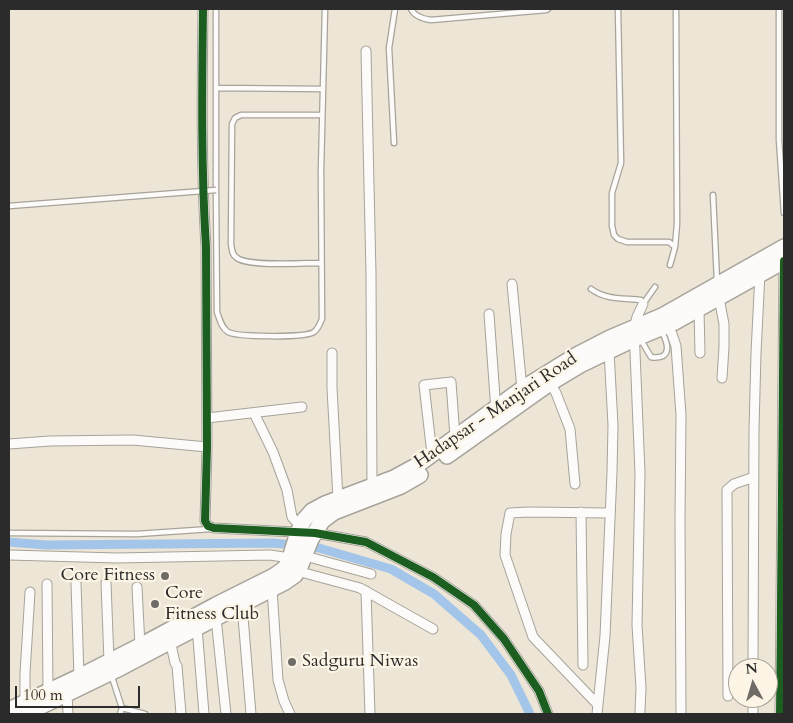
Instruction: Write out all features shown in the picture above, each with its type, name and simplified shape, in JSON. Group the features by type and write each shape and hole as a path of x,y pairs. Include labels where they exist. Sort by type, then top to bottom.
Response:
{"main road":[{"name":"Hadapsar - Manjari Road","path":"663,323 784,256"},
{"name":"Hadapsar - Manjari Road","path":"524,395 608,352 636,334 699,309 718,292 760,273 784,256"},
{"name":"Hadapsar - Manjari Road","path":"30,710 48,691 79,677 111,669 140,646 197,627 285,582 294,575 304,520 312,511 338,499 402,486 577,355 610,338 636,334"},
{"name":"Hadapsar - Manjari Road","path":"9,710 30,710 66,694 274,576 284,569 300,545 322,521 334,512 351,505 373,492 416,466 455,437 497,414"}],"street":[{"path":"203,9 202,107 206,247 207,418 205,521 208,526 214,528 300,545 371,574"},
{"path":"366,51 373,492"},
{"path":"780,714 784,256"},
{"path":"753,658 756,353 760,273"},
{"path":"512,284 524,395"},
{"path":"718,292 724,324 722,378"},
{"path":"640,711 637,625 640,473 636,334 637,317 643,304"},
{"path":"699,309 700,353"},
{"path":"489,314 497,414"},
{"path":"663,323 672,334 676,346 681,415 681,714"},
{"path":"598,710 605,636 613,425 608,352"},
{"path":"332,353 338,499"},
{"path":"432,454 424,385 451,382 455,437"},
{"path":"550,383 570,429 576,484"},
{"path":"207,418 302,407"},
{"path":"254,413 273,452 287,490 300,545 360,588 434,629"},
{"path":"9,444 50,441 133,440 207,446"},
{"path":"728,696 727,490 734,484 754,477"},
{"path":"581,512 582,665"},
{"path":"598,710 533,637 505,555 506,534 510,513 610,513"},
{"path":"9,555 117,558 270,555 300,545 366,542 433,577 474,605 504,639 539,691 548,714"},
{"path":"76,583 79,677"},
{"path":"106,583 111,669"},
{"path":"47,584 48,691"},
{"path":"136,587 140,646"},
{"path":"272,589 278,680 290,714"},
{"path":"366,591 370,714"},
{"path":"30,592 24,673 30,710"},
{"path":"242,605 252,714"},
{"path":"216,618 226,714"},
{"path":"197,627 204,714"},
{"path":"171,635 179,657 177,666 181,714"},
{"path":"66,694 68,714"}],"lane":[{"path":"216,9 217,312 222,326 230,333 250,336 304,335 314,333 320,326 322,319 322,115 325,9"},
{"path":"394,143 388,48 396,9"},
{"path":"411,9 420,18 432,20 548,9"},
{"path":"618,9 621,163 612,193 612,226 614,235 618,239 627,242 669,242 676,247"},
{"path":"670,265 676,247 677,224 676,9"},
{"path":"779,9 779,140 784,213"},
{"path":"216,88 323,89"},
{"path":"321,263 251,263 238,258 232,253 232,124 235,118 241,115 322,115"},
{"path":"9,206 216,190"},
{"path":"713,195 718,292"},
{"path":"591,289 597,294 617,300 641,300 643,304 655,287"},
{"path":"636,334 651,357 655,358 665,355 667,346 663,323"},
{"path":"9,533 137,534 214,528"},
{"path":"111,669 122,708 120,714"},
{"path":"122,708 145,714"}],"waterway":[{"path":"9,542 46,545 274,543 319,548 391,569 434,594 481,635 511,675 530,714"}],"cycle path":[{"path":"203,9 202,128 206,247 207,447 205,521 208,526 214,528 315,533 366,542 433,577 474,605 504,639 539,691 548,714"},
{"path":"780,714 784,261"}],"place":[{"name":"Core Fitness","path":"165,576"},
{"name":"Core Fitness Club","path":"155,604"},
{"name":"Sadguru Niwas","path":"292,662"}]}
